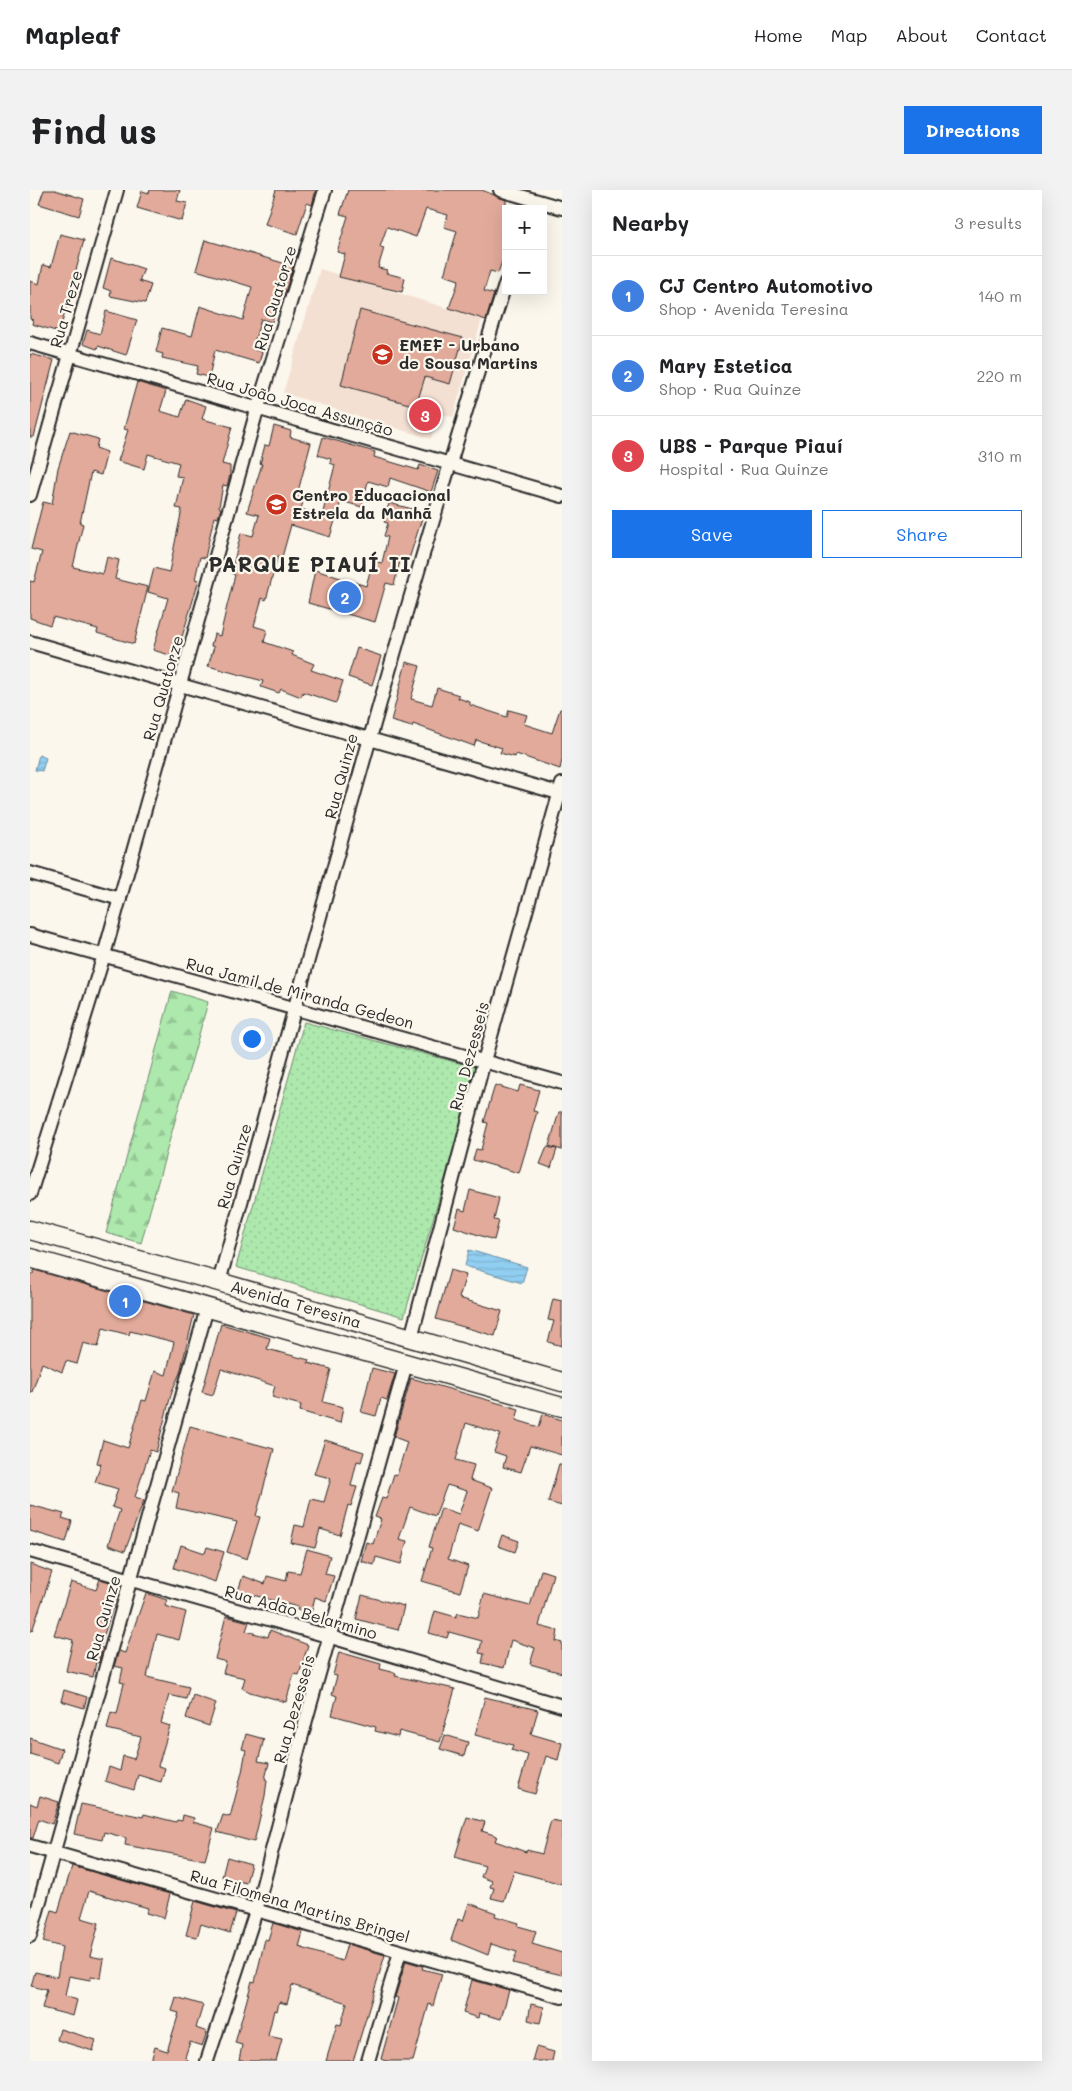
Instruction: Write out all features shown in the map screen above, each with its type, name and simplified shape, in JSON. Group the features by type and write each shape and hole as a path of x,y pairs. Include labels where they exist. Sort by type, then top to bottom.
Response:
{"main road":[{"name":"Avenida Teresina","path":"30,1230 219,1282 562,1382"},
{"name":"Avenida Teresina","path":"30,1258 562,1407"},
{"path":"126,1285 134,1258"}],"street":[{"name":"Rua Treze","path":"30,495 117,190"},
{"name":"Rua Quatorze","path":"30,1194 104,956 257,410 325,190"},
{"path":"500,190 562,208"},
{"name":"Rua Quinze","path":"219,1282 368,738 448,463 502,294"},
{"name":"Rua João Joca Assunção","path":"30,343 257,410 562,496"},
{"path":"30,642 181,686 561,790"},
{"name":"Rua Dezesseis","path":"411,1338 484,1061 561,790"},
{"path":"30,873 120,899"},
{"name":"Rua Jamil de Miranda Gedeon","path":"30,935 562,1083"},
{"name":"Rua Quinze","path":"30,1936 207,1308"},
{"name":"Rua Dezesseis","path":"207,2061 256,1911 306,1720 331,1637 406,1364"},
{"name":"Rua Adão Belarmino","path":"30,1551 331,1637 562,1706"},
{"name":"Rua Filomena Martins Bringel","path":"30,1846 562,1997"},
{"path":"368,2061 400,1952"}],"shaded area":[{"name":"EMEF - Urbano de Sousa Martins","path":"320,269 482,319 453,417 438,413 431,439 283,393"}],"green space":[{"path":"172,991 208,1002 141,1243 106,1233"},
{"path":"304,1022 478,1068 404,1317 236,1267"}],"water":[{"path":"39,755 46,758 42,771 35,770"},
{"path":"469,1250 527,1267 522,1283 465,1266"}],"building":[{"path":"44,190 55,190 84,199 79,216 39,204"},
{"path":"150,190 180,190 177,201 187,203 182,221 137,208 142,191 149,193"},
{"path":"276,190 316,190 312,205 307,203 297,234 265,224"},
{"path":"348,190 482,190 506,200 506,205 502,205 502,262 498,273 490,271 484,291 494,294 486,320 449,308 459,280 444,275 457,231 444,227 448,215 426,209 416,237 387,227 380,247 384,248 378,268 387,270 386,273 405,278 402,292 339,277 345,254 337,252 348,216 340,214"},
{"path":"60,234 84,240 74,278 78,279 74,294 71,293 59,332 32,324 33,320 30,319 30,281 39,284 43,265 51,267"},
{"path":"205,240 293,266 284,296 279,295 272,322 261,319 252,349 262,352 259,363 215,350 209,377 196,374 198,366 162,358 163,354 156,352 162,328 192,336 200,306 243,320 252,287 196,270"},
{"path":"111,258 144,269 139,281 151,285 145,303 110,296 111,291 103,288"},
{"path":"360,310 463,338 450,384 425,377 416,406 341,385"},
{"path":"106,311 137,320 126,355 98,346 97,349 83,344 87,330 100,334"},
{"path":"30,354 54,360 34,437 30,437"},
{"path":"137,382 166,391 160,411 180,417 186,399 206,406 202,419 232,427 222,464 230,466 230,475 227,486 223,485 219,507 221,508 218,518 214,517 205,558 200,557 195,579 199,580 176,657 153,650 168,598 148,592 154,568 169,572 182,509 176,508 183,477 176,476 179,463 148,454 144,469 118,461 128,430 124,429"},
{"path":"274,426 291,431 290,437 311,443 297,495 304,498 301,509 322,516 335,465 330,463 331,459 318,455 323,437 375,452 374,457 418,470 420,465 438,471 431,492 390,478 388,487 368,481 362,507 341,501 330,537 291,525 282,557 278,556 266,600 262,598 254,626 267,630 264,642 293,652 292,655 314,664 311,670 343,681 336,703 303,692 301,697 281,689 279,693 261,687 263,681 208,666 214,647 211,646 214,634 220,636 235,575 231,573 241,533 253,536 259,515 247,512 262,464 260,464 265,445 269,446"},
{"path":"70,431 98,439 96,448 107,452 101,475 91,472 80,523 83,524 73,567 103,574 107,557 119,560 115,579 148,587 134,644 97,633 98,629 53,617 50,625 30,618 30,581 34,582 42,552 31,549 43,502 52,504 58,468"},
{"path":"389,503 424,512 409,559 401,557 394,585 386,583 375,622 308,603 315,570 366,586 373,561 382,563 388,537 384,536 388,523 384,522"},
{"path":"357,648 381,656 372,685 348,677"},
{"path":"406,662 420,666 411,699 432,705 437,688 459,695 458,698 470,702 470,705 507,717 509,710 527,715 524,724 552,733 560,709 562,709 562,760 560,769 516,754 515,757 500,753 502,748 476,740 474,746 413,724 412,727 391,721"},
{"path":"495,1085 518,1092 520,1085 539,1090 533,1111 537,1112 519,1173 473,1160 476,1149 481,1150 488,1123 484,1122"},
{"path":"559,1112 562,1112 562,1150 549,1146"},
{"path":"547,1147 557,1149 551,1168 540,1164"},
{"path":"470,1190 499,1198 494,1220 499,1221 494,1240 454,1227 459,1209 465,1211"},
{"path":"34,1270 194,1315 180,1373 172,1391 156,1452 150,1450 135,1497 144,1500 125,1551 108,1545 120,1510 112,1507 118,1489 95,1482 101,1464 97,1463 103,1440 128,1448 142,1400 146,1401 155,1371 166,1375 174,1342 130,1331 129,1335 103,1328 98,1347 83,1343 77,1364 66,1361 62,1372 42,1363 32,1392 30,1392 30,1274 33,1274"},
{"path":"450,1270 466,1275 459,1298 502,1311 495,1336 436,1319"},
{"path":"553,1299 562,1301 562,1346 548,1342 554,1321 548,1320"},
{"path":"221,1324 270,1338 267,1349 309,1360 308,1363 331,1369 323,1402 343,1407 340,1423 300,1411 301,1405 272,1397 275,1386 221,1369 213,1395 202,1392"},
{"path":"372,1368 395,1374 387,1400 381,1398 376,1416 361,1412"},
{"path":"411,1378 519,1409 516,1420 539,1427 543,1414 562,1420 562,1455 530,1446 521,1472 503,1467 506,1456 494,1452 500,1434 466,1423 456,1460 474,1465 470,1480 492,1488 478,1531 458,1524 448,1559 468,1566 460,1592 422,1581 432,1548 429,1547 441,1508 459,1514 467,1491 447,1485 435,1516 410,1507 399,1539 407,1541 401,1564 376,1557 374,1565 361,1561 366,1542 373,1544 381,1519 375,1517 382,1498 386,1499 394,1474 397,1475 407,1442 394,1437"},
{"path":"190,1426 274,1449 256,1516 260,1517 247,1559 227,1552 237,1522 176,1508 179,1493 172,1491"},
{"path":"325,1440 364,1452 361,1462 357,1461 351,1486 357,1487 351,1506 348,1505 340,1535 320,1529 315,1548 291,1543 295,1525 304,1527 311,1499 324,1502 331,1478 314,1474"},
{"path":"559,1464 562,1464 562,1506 548,1502"},
{"path":"30,1505 64,1514 62,1518 72,1521 66,1542 30,1531"},
{"path":"502,1535 519,1541 515,1552 498,1546"},
{"path":"181,1545 205,1553 207,1547 224,1552 215,1582 174,1568"},
{"path":"307,1549 330,1556 325,1574 334,1576 326,1601 315,1597 311,1614 297,1610 298,1607 238,1591 243,1576 265,1584 267,1576 286,1581 288,1571 300,1573"},
{"path":"30,1564 52,1572 32,1631 30,1631"},
{"path":"541,1570 553,1574 539,1626 558,1631 556,1641 562,1643 562,1673 530,1664 535,1648 511,1640 504,1668 482,1663 484,1654 479,1653 482,1641 449,1632 447,1638 429,1633 435,1611 456,1617 458,1613 478,1618 484,1594 530,1606"},
{"path":"100,1579 120,1585 100,1647 103,1648 98,1663 96,1662 93,1677 66,1671 73,1640 54,1635 71,1582 96,1590"},
{"path":"146,1593 167,1600 165,1606 186,1612 179,1640 157,1634 147,1677 189,1687 186,1699 169,1695 161,1723 170,1726 158,1766 165,1768 161,1782 138,1775 134,1790 105,1781 109,1767 120,1771 123,1756 134,1759 141,1737 107,1729 111,1712 117,1714 124,1683 120,1682 123,1668 114,1666 119,1651 125,1653"},
{"path":"362,1595 404,1606 398,1630 356,1619"},
{"path":"226,1616 249,1622 246,1631 268,1637 270,1630 308,1645 299,1675 294,1674 286,1702 250,1692 242,1688 245,1678 223,1673 226,1662 215,1659"},
{"path":"339,1652 381,1664 380,1669 396,1673 395,1676 455,1689 440,1742 399,1731 398,1737 375,1731 376,1727 332,1715 337,1696 332,1694 337,1676 333,1675"},
{"path":"64,1690 87,1697 84,1708 61,1701"},
{"path":"193,1695 216,1703 209,1726 186,1718"},
{"path":"485,1697 538,1710 531,1734 562,1743 558,1760 546,1756 535,1794 518,1789 528,1755 511,1750 513,1745 475,1735"},
{"path":"246,1734 264,1739 258,1761 269,1763 265,1779 267,1780 265,1796 254,1842 217,1832 223,1815 230,1817 242,1772 246,1750 242,1749"},
{"path":"445,1735 468,1742 464,1756 440,1749"},
{"path":"30,1738 62,1749 58,1763 30,1754"},
{"path":"40,1796 59,1802 52,1824 39,1819 33,1838 30,1838 30,1803 37,1806"},
{"path":"81,1804 143,1817 144,1814 176,1822 177,1820 182,1821 183,1815 194,1818 193,1822 214,1828 205,1860 125,1845 126,1838 104,1832 102,1840 74,1834"},
{"path":"467,1817 485,1822 482,1831 497,1836 495,1841 526,1852 527,1850 542,1854 551,1820 562,1822 562,1884 514,1871 504,1901 491,1898 494,1888 490,1887 492,1881 481,1877 485,1866 455,1857"},
{"path":"227,1857 251,1864 246,1883 222,1877"},
{"path":"72,1866 170,1894 164,1918 146,1913 148,1908 89,1891 81,1918 99,1923 90,1956 104,1959 101,1978 91,1977 90,1980 69,1976 65,1996 77,2000 73,2016 42,2008 47,1990 31,1986 35,1972 57,1977 62,1947 43,1942 52,1910 58,1912"},
{"path":"195,1901 236,1913 230,1933 201,1924 197,1937 186,1935"},
{"path":"469,1903 496,1913 495,1916 519,1923 518,1926 536,1931 532,1944 562,1953 562,1975 513,1963 517,1952 491,1944 488,1955 451,1940 458,1919 463,1921"},
{"path":"273,1923 303,1932 299,1947 342,1961 347,1944 385,1955 353,2061 326,2061 337,2024 341,2025 347,2003 292,1985 287,2004 279,2002 277,2011 274,2010 268,2036 282,2039 276,2061 239,2061 242,2045 235,2043 252,1981 255,1982 265,1939 268,1940"},
{"path":"406,1961 423,1966 422,1969 442,1974 433,2006 429,2004 413,2061 387,2061 381,2059 398,1998 395,1997"},
{"path":"472,1980 509,1990 501,2019 479,2013 478,2018 463,2013"},
{"path":"176,1997 203,2005 196,2028 207,2032 202,2046 190,2042 185,2057 189,2061 151,2061 155,2047 167,2051 179,2013 172,2011"},
{"path":"531,2004 544,2007 540,2023 528,2020"},
{"path":"60,2029 96,2040 93,2051 57,2040"},
{"path":"536,2047 554,2052 552,2061 532,2061"}],"place":[{"name":"EMEF - Urbano de Sousa Martins","path":"383,354"},
{"name":"UBS - Parque Piauí","path":"425,415"},
{"name":"Centro Educacional Estrela da Manhã","path":"276,504"},
{"name":"Mary Estetica","path":"345,597"},
{"name":"CJ Centro Automotivo","path":"125,1301"}],"district":[{"name":"PARQUE PIAUÍ II","path":"310,565"}]}
